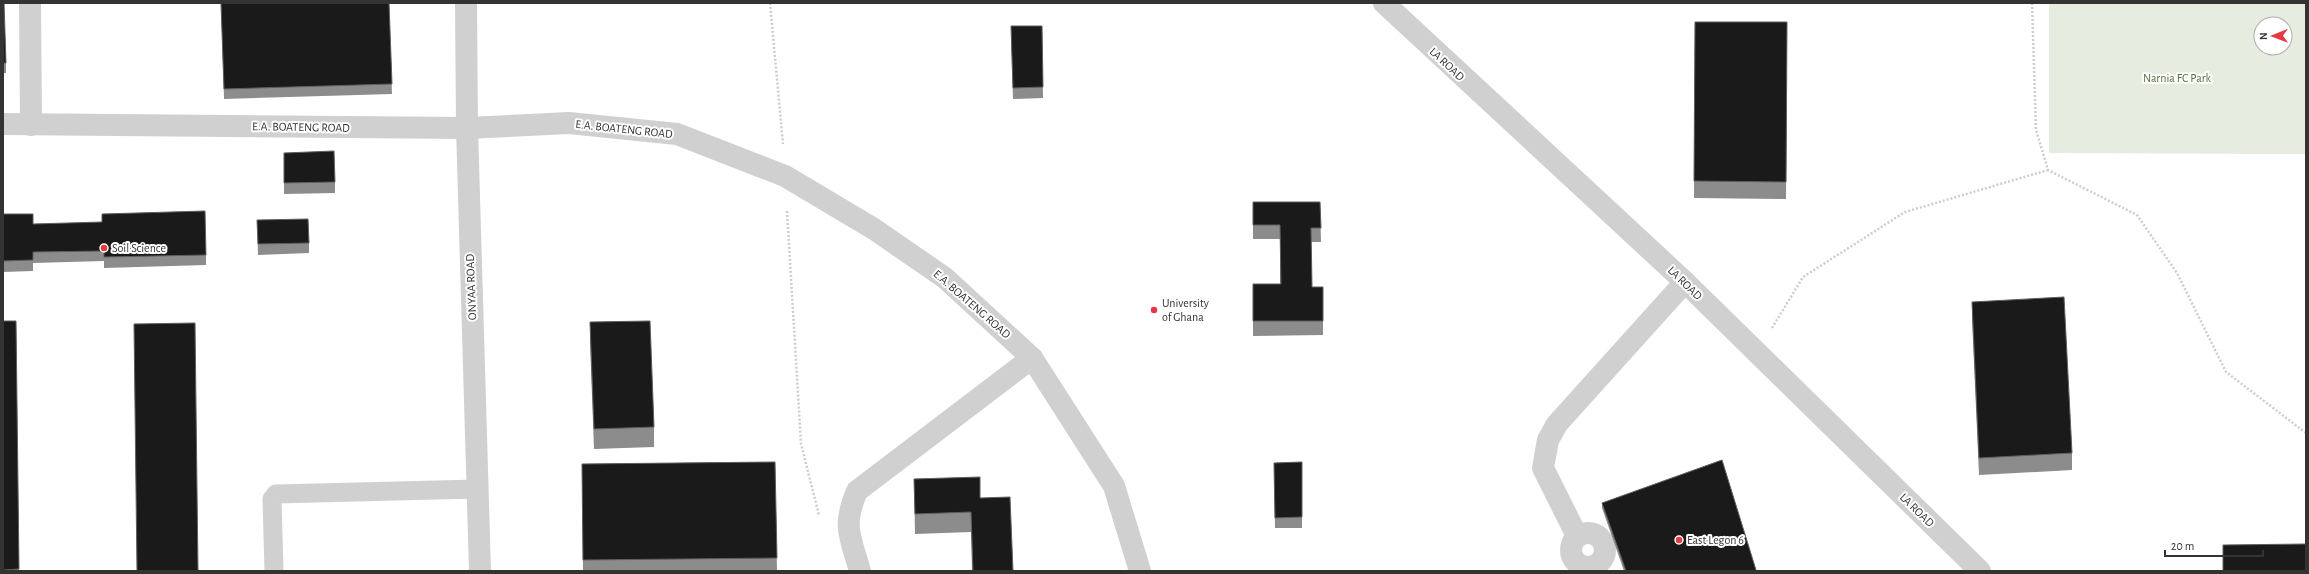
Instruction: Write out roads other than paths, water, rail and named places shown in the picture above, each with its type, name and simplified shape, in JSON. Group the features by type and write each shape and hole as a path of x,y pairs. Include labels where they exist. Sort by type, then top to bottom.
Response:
{"street":[{"path":"30,3 31,124"},
{"name":"ONYAA ROAD","path":"466,3 467,128 480,571"},
{"name":"LA ROAD","path":"1384,3 1685,282 1980,571"},
{"name":"E.A. BOATENG ROAD","path":"3,124 467,128 569,123 677,134 785,176 874,229 945,278 1032,358 1114,486 1140,571"},
{"path":"1577,536 1543,468 1548,440 1557,424 1685,282"},
{"path":"860,571 847,525 850,508 857,490 1032,358"}],"lane":[{"path":"274,571 272,499 276,494 477,489"}],"place":[{"name":"Soil Science","path":"104,248"},
{"name":"University of Ghana","path":"1154,310"},
{"name":"East Legon 6","path":"1679,540"}],"park label":[{"name":"Narnia FC Park","path":"2177,78"}]}
